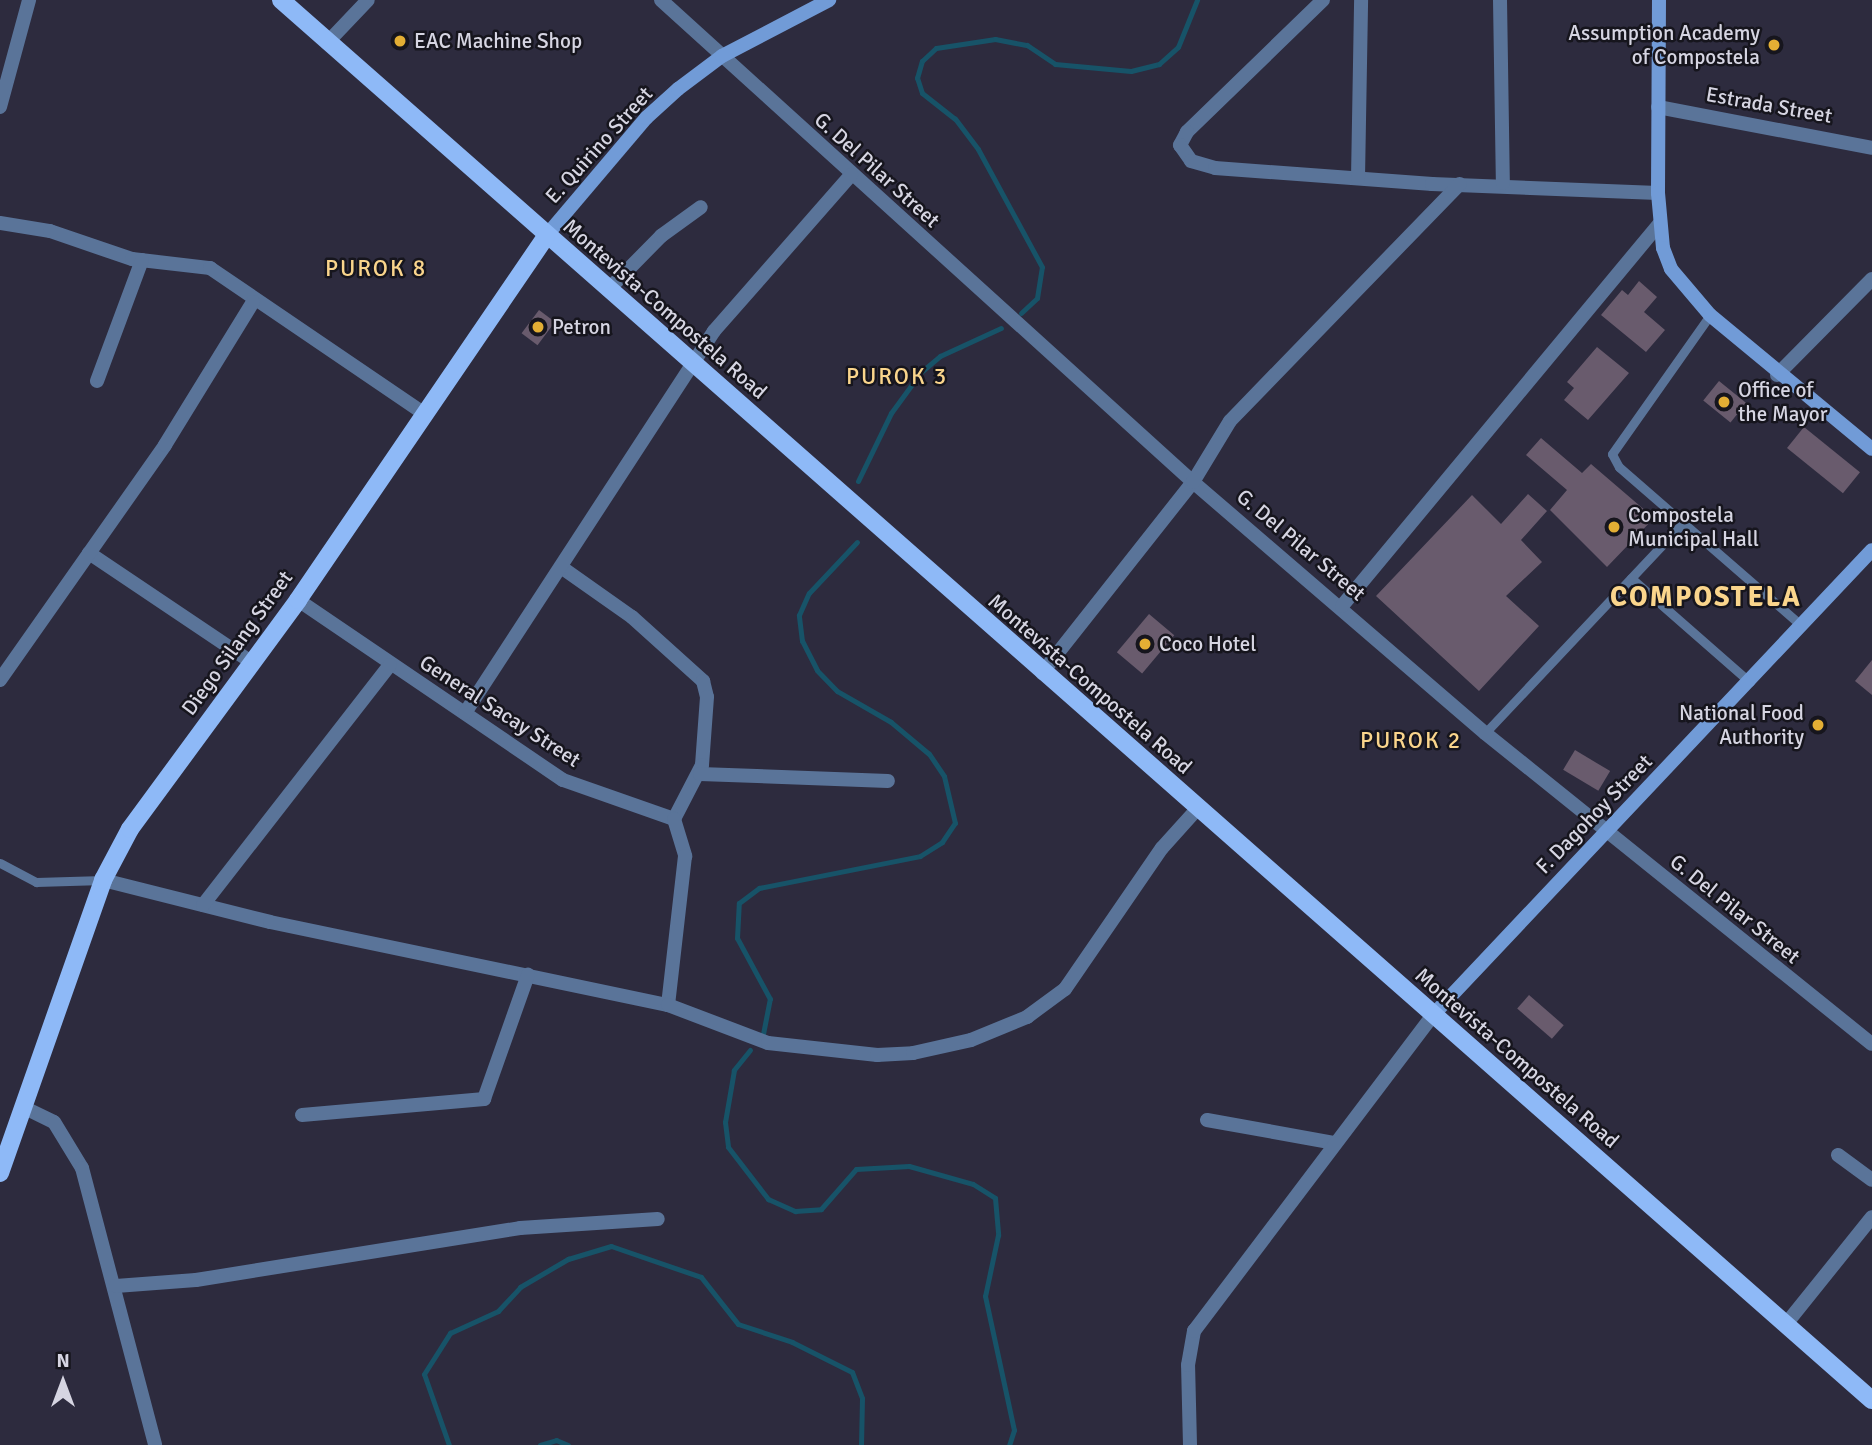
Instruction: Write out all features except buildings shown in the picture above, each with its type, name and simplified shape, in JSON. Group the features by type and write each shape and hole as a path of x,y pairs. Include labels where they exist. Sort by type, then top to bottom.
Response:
{"main road":[{"name":"Montevista-Compostela Road","path":"281,0 1042,673 1872,1400"},
{"name":"E. Quirino Street","path":"547,236 646,118 722,56 830,0"},
{"path":"1659,0 1659,224 1671,269 1710,315 1777,374 1872,449"},
{"name":"Diego Silang Street","path":"0,1173 103,880 130,829 298,600 547,236"},
{"name":"F. Dagohoy Street","path":"1433,1015 1751,682 1872,550"}],"street":[{"path":"0,107 29,0"},
{"path":"327,43 368,0"},
{"name":"G. Del Pilar Street","path":"661,0 850,175 1193,482 1342,606 1485,733 1872,1045"},
{"path":"1323,0 1187,132 1181,151 1191,162 1215,168 1358,178 1460,184 1503,183 1658,193"},
{"path":"1358,178 1361,0"},
{"path":"1500,0 1503,183"},
{"name":"Estrada Street","path":"1658,107 1872,148"},
{"path":"465,713 733,306 850,175"},
{"path":"1042,673 1193,482 1230,421 1460,184"},
{"path":"608,290 661,236 701,206"},
{"path":"0,223 50,231 142,260 200,264 253,302 426,415"},
{"path":"1342,606 1659,224"},
{"path":"97,381 142,260"},
{"path":"1777,374 1872,279"},
{"path":"0,680 165,445 253,302"},
{"path":"89,553 251,662"},
{"path":"561,567 632,617 703,681 707,697 700,774 674,819 685,856 668,1005"},
{"name":"General Sacay Street","path":"298,600 563,780 674,819"},
{"path":"203,905 390,665"},
{"path":"700,774 888,781"},
{"path":"103,880 203,905 668,1005 744,1037 836,1051 913,1053 971,1040 1027,1017 1065,989 1162,848 1198,808"},
{"path":"302,1115 484,1098 528,975"},
{"path":"1190,1445 1188,1365 1195,1331 1433,1015"},
{"path":"23,1107 54,1122 74,1150 116,1286 155,1445"},
{"path":"1207,1120 1335,1143"},
{"path":"1838,1155 1872,1180"},
{"path":"1786,1324 1872,1217"},
{"path":"116,1286 196,1280 520,1228 658,1219"}],"lane":[{"path":"1710,315 1612,454 1619,467 1802,626"},
{"path":"1485,733 1683,523"},
{"path":"1631,578 1751,682"},
{"path":"0,863 36,882 103,880"}],"waterway":[{"path":"1021,313 1037,298 1042,267 978,149 955,119 922,93 917,78 922,61 936,48 995,39 1027,45 1055,64 1131,71 1159,64 1178,47 1197,0"},
{"path":"858,481 891,413 921,372 940,356 1001,328"},
{"path":"763,1034 770,999 737,938 739,903 759,888 920,856 942,842 955,823 944,776 929,754 891,722 837,691 817,670 802,641 799,615 809,593 857,542"},
{"path":"750,1050 734,1070 725,1122 728,1147 768,1199 795,1211 821,1209 856,1169 909,1166 973,1184 995,1198 998,1235 985,1296 1014,1430 1009,1445"},
{"path":"449,1445 424,1374 450,1333 498,1311 520,1287 568,1259 611,1246 701,1277 738,1324 792,1342 852,1372 862,1398 861,1445"},
{"path":"540,1445 556,1440 568,1445"}],"place":[{"name":"EAC Machine Shop","path":"400,41"},
{"name":"Assumption Academy of Compostela","path":"1774,45"},
{"name":"Petron","path":"538,327"},
{"name":"Office of the Mayor","path":"1724,402"},
{"name":"Compostela Municipal Hall","path":"1614,527"},
{"name":"Coco Hotel","path":"1145,644"},
{"name":"National Food Authority","path":"1818,725"}],"district":[{"name":"PUROK 8","path":"376,269"},
{"name":"PUROK 3","path":"897,377"},
{"name":"COMPOSTELA","path":"1706,597"},
{"name":"PUROK 2","path":"1411,741"}]}
